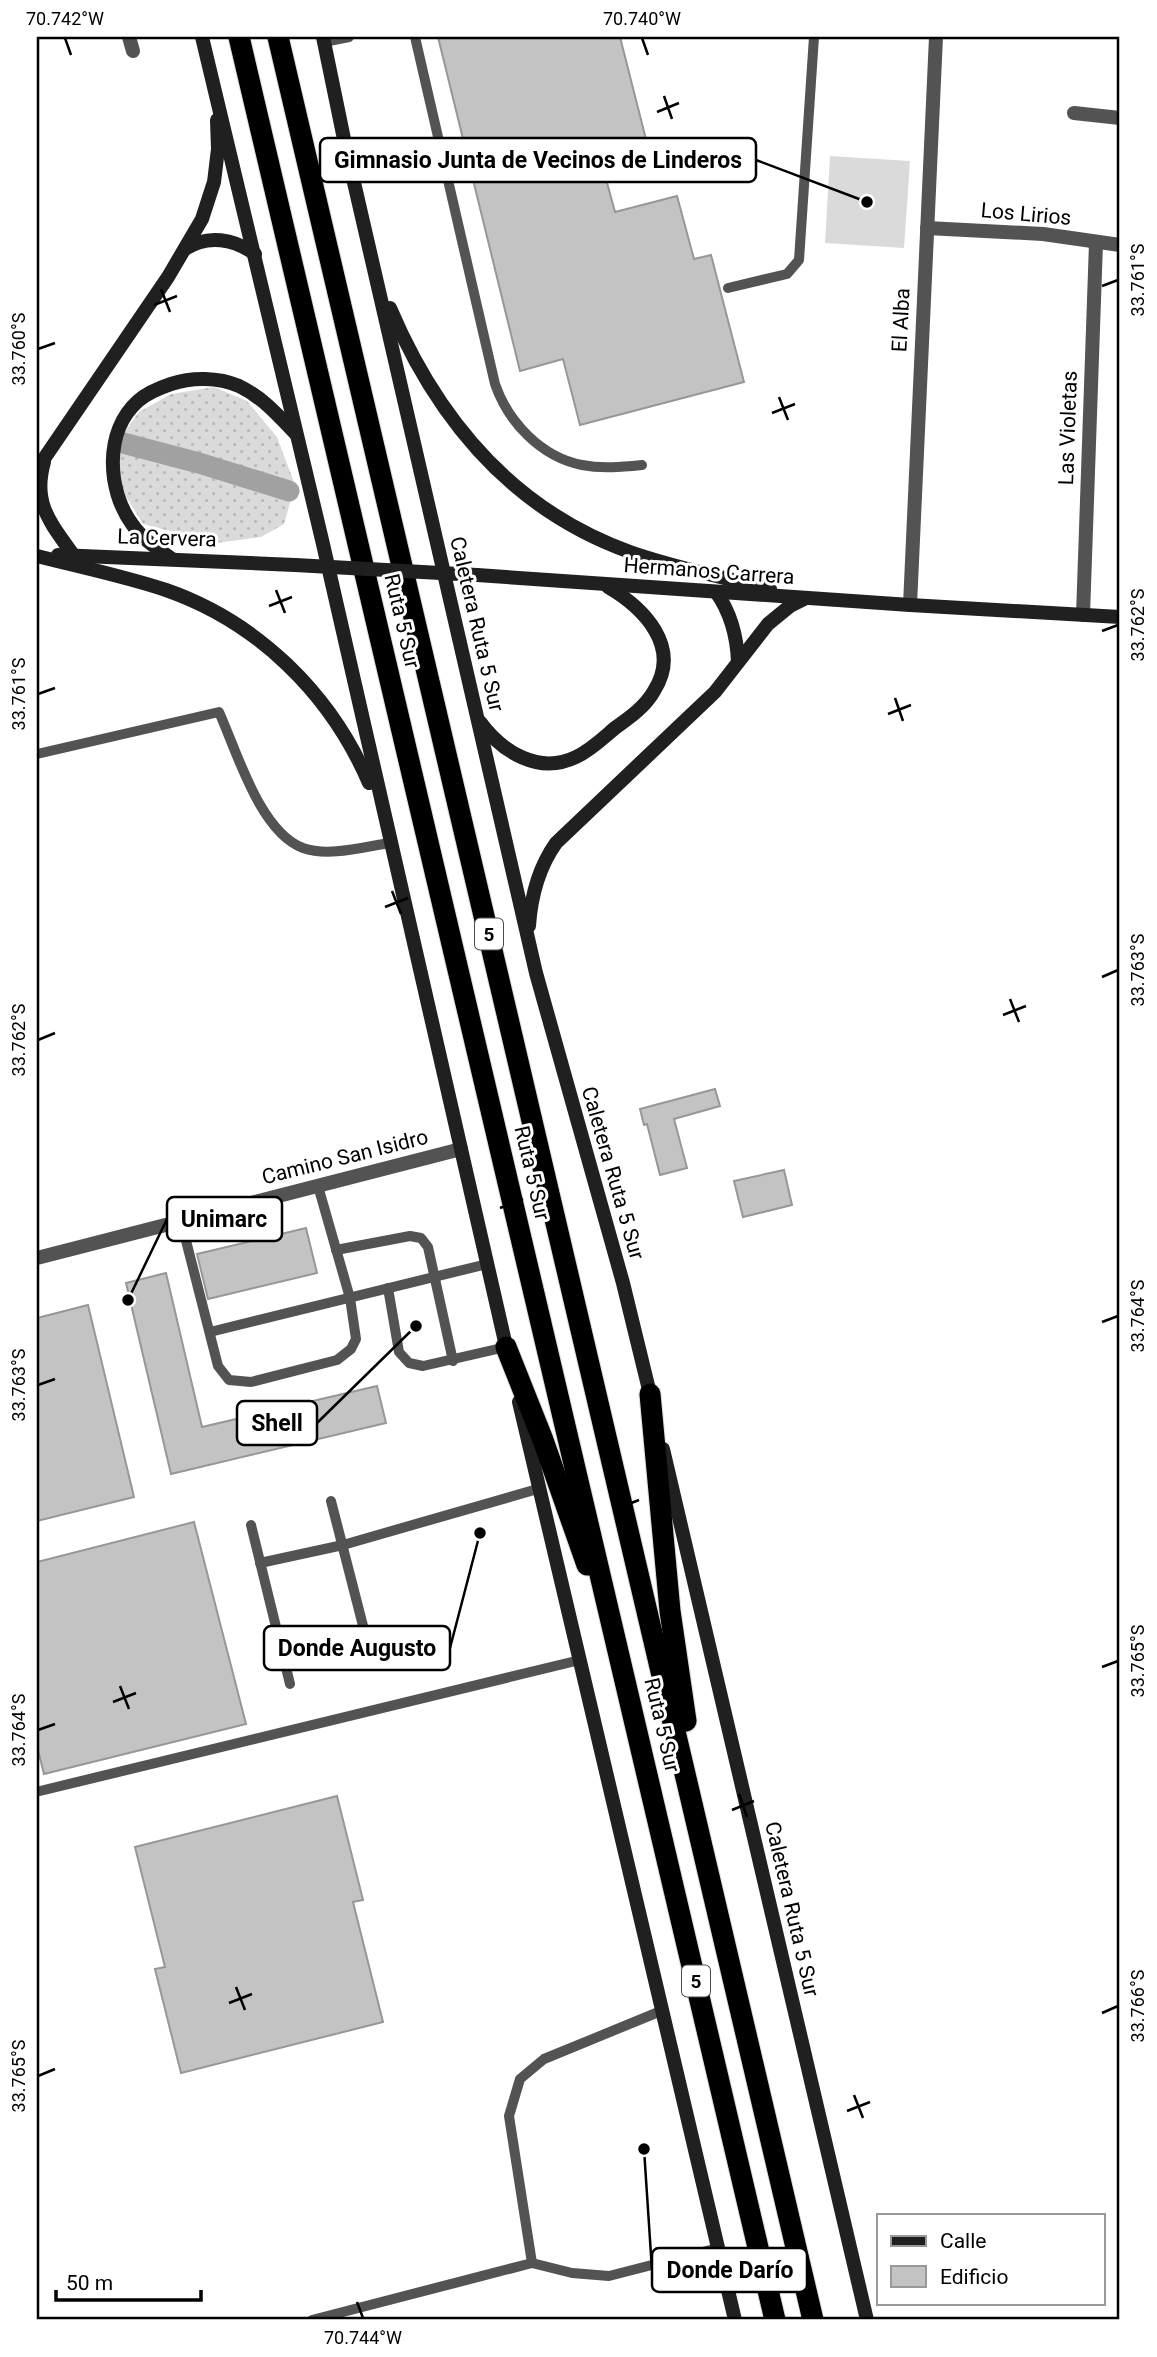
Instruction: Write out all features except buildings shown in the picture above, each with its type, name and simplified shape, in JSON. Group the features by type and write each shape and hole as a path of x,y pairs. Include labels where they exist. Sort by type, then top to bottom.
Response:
{"highway":[{"name":"Ruta 5 Sur","path":"239,37 775,2320"},
{"name":"Ruta 5 Sur","path":"278,37 813,2320"},
{"path":"506,1348 529,1402 617,1642"},
{"path":"650,1394 670,1611 699,1831"}],"main road":[{"path":"202,37 255,254 506,1348 735,2320"},
{"name":"Caletera Ruta 5 Sur","path":"324,40 344,139 528,941 555,1049 623,1283 867,2320"},
{"path":"74,556 41,501 38,480 41,463 168,277 202,219 214,182 218,149 214,84"},
{"path":"184,250 204,241 214,240 242,245 255,254"},
{"path":"376,276 406,342 440,401 483,457 522,493 563,521 631,552 660,562 805,598"},
{"path":"172,559 151,544 132,524 117,492 113,451 118,430 136,402 147,394 180,381 218,380 237,385 258,397 296,435"},
{"path":"37,555 167,591 219,614 267,646 298,675 331,715 363,769 384,822"},
{"name":"La Cervera","path":"37,555 295,565"},
{"name":"Hermanos Carrera","path":"295,565 1120,617"},
{"path":"477,718 497,741 520,758 544,764 556,763 589,749 647,701 662,673 659,640 654,627 636,605 604,585"},
{"path":"716,592 732,621 738,662"},
{"path":"528,941 538,879 543,864 556,843 715,692 768,624 805,598"}],"street":[{"name":"El Alba","path":"911,605 936,37"},
{"path":"1074,113 1120,118"},
{"name":"Los Lirios","path":"927,228 1043,234 1120,245"},
{"name":"Las Violetas","path":"1083,615 1096,243"},
{"name":"Camino San Isidro","path":"37,1258 461,1149"}],"lane":[{"path":"324,40 349,37"},
{"path":"415,37 495,384 504,407 526,434 568,461 592,466 642,465"},
{"path":"728,288 787,274 799,260 814,37"},
{"path":"37,754 219,712 263,811 281,835 304,848 334,851 389,843"},
{"path":"181,1221 218,1366 229,1380 251,1382 337,1360 351,1349 356,1339 349,1298 318,1186"},
{"path":"336,1250 410,1236 421,1238 428,1247 453,1361"},
{"path":"210,1332 487,1264"},
{"path":"388,1288 399,1352 409,1363 423,1367 506,1348"},
{"path":"260,1563 342,1545 541,1488"},
{"path":"331,1500 370,1653"},
{"path":"250,1525 290,1684"},
{"path":"40,1791 580,1660"},
{"path":"531,2263 509,2116 520,2079 544,2059 661,2011"},
{"path":"312,2320 531,2263 572,2273 609,2276 718,2248"}],"shaded area":[{"path":"830,156 910,161 904,248 825,243"},
{"path":"214,387 247,401 277,437 295,485 284,524 261,537 216,543 143,524 118,484 117,451 124,433 139,412 171,394"}],"waterway":[{"path":"123,443 289,491"}],"place":[{"name":"Gimnasio Junta de Vecinos de Linderos","path":"867,202"},
{"name":"Unimarc","path":"128,1300"},
{"name":"Shell","path":"416,1326"},
{"name":"Donde Augusto","path":"480,1533"},
{"name":"Donde Darío","path":"644,2149"}]}
